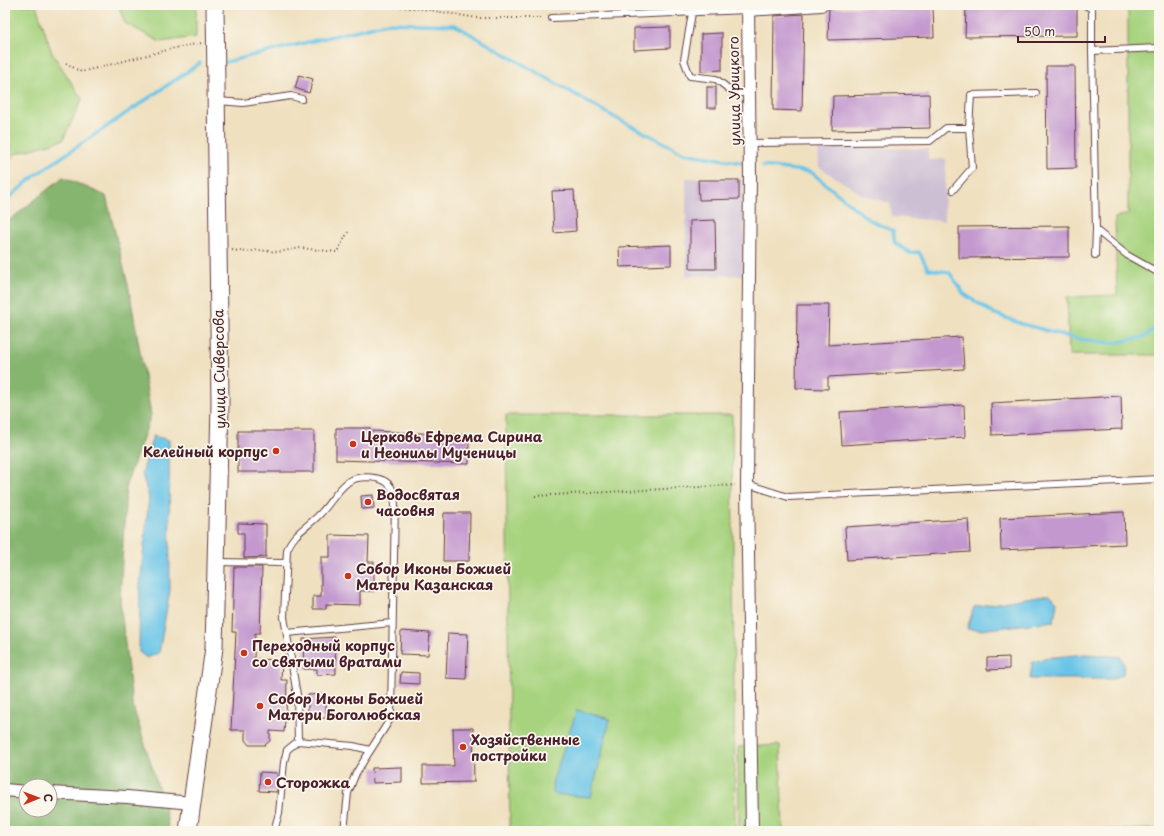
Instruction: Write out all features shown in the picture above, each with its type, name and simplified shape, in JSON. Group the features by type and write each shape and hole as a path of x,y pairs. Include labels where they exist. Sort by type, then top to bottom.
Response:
{"street":[{"name":"улица Сиверсова","path":"188,831 214,648 220,404 215,5"},
{"path":"748,8 821,5"},
{"name":"улица Урицкого","path":"748,8 750,176 747,484 752,831"},
{"path":"5,790 18,791"},
{"path":"58,793 127,796 192,803"}],"lane":[{"path":"622,5 624,15"},
{"path":"1086,5 1092,9 1096,230 1095,255"},
{"path":"552,18 748,8"},
{"path":"692,12 684,60 690,76 716,79 734,93 749,93"},
{"path":"1092,51 1159,48"},
{"path":"953,190 972,168 969,128 971,95 1036,93"},
{"path":"216,101 243,103 291,96 302,99"},
{"path":"750,143 930,141 946,128 969,128"},
{"path":"1096,230 1128,255 1159,273"},
{"path":"298,741 297,695 284,617 287,550 290,542 296,534 315,519 336,493 350,481 361,478 384,480 390,486 395,504 391,711 389,721 356,773 348,793 344,831"},
{"path":"747,484 788,497 1159,479"},
{"path":"216,562 286,563"},
{"path":"287,633 392,623"},
{"path":"274,831 279,813 287,750 298,741 353,746 370,750"}],"path":[{"path":"215,5 248,5"},
{"path":"377,5 423,9 477,18 552,18"},
{"path":"66,63 81,72 175,48 215,41"},
{"path":"217,249 246,252 258,250 278,252 301,248 337,252 348,232"},
{"path":"535,496 747,484"}],"shaded area":[{"path":"818,147 928,149 928,160 946,159 944,221 892,217 890,203 863,195 819,167"},
{"path":"686,178 743,179 744,275 686,276"}],"green space":[{"path":"5,5 36,5 52,53 82,99 63,140 15,154 5,164"},
{"path":"118,5 196,5 196,37 160,42 125,23"},
{"path":"1128,5 1159,5 1159,355 1069,355 1067,297 1117,295 1115,218 1128,213"},
{"path":"63,177 106,196 129,289 151,415 126,485 120,601 132,703 165,809 169,831 5,831 5,224"},
{"path":"506,415 732,415 735,831 510,831"},
{"path":"780,745 783,831 739,831 738,747"},
{"path":"1159,829 1159,831 934,831"}],"water":[{"path":"153,436 169,440 170,590 159,653 147,658 139,652 140,585 149,497 142,474"},
{"path":"1050,594 1057,602 1054,621 981,630 967,629 974,607"},
{"path":"1086,654 1121,657 1124,665 1123,674 1112,679 1030,679 1032,663 1044,658"},
{"path":"577,710 610,719 591,797 553,794 552,783"}],"building":[{"path":"933,6 934,37 828,40 829,8"},
{"path":"1077,7 1077,36 965,37 966,8"},
{"path":"804,14 802,111 773,110 774,16"},
{"path":"670,27 670,48 634,50 634,28"},
{"path":"722,33 722,70 701,71 701,34"},
{"path":"1046,66 1075,66 1076,168 1047,169"},
{"path":"299,75 313,79 309,93 295,88"},
{"path":"707,87 716,87 716,108 707,108"},
{"path":"929,94 930,128 832,130 833,96"},
{"path":"698,180 739,180 739,199 699,200"},
{"path":"574,190 576,231 554,233 552,191"},
{"path":"715,220 716,269 690,269 690,221"},
{"path":"1069,226 1069,257 959,258 959,227"},
{"path":"671,245 671,265 620,267 619,247"},
{"path":"797,305 829,305 828,345 962,337 964,369 828,377 828,389 796,388"},
{"path":"1121,396 1122,429 992,435 991,403"},
{"path":"964,405 965,437 842,445 840,412"},
{"path":"336,428 370,428 370,431 469,435 469,464 336,460"},
{"name":"Келейный корпус","path":"238,431 314,431 314,472 238,472"},
{"name":"Водосвятая часовня","path":"373,495 374,508 362,509 361,496"},
{"path":"1124,512 1125,544 1001,550 1000,518"},
{"path":"444,513 470,513 469,561 443,561"},
{"path":"968,519 970,552 847,560 845,527"},
{"path":"238,523 266,524 266,557 244,558 244,533 238,533"},
{"name":"Собор Иконы Божией Матери Казанская","path":"330,535 369,536 368,562 374,562 374,591 360,591 360,605 326,604 326,609 313,609 313,596 321,596 321,557 330,557"},
{"name":"Собор Иконы Божией Матери Боголюбская","path":"234,567 262,567 260,633 255,633 254,659 282,660 281,680 287,680 286,719 284,732 270,731 270,741 265,745 249,745 245,740 245,730 231,730 236,632 232,632"},
{"path":"401,631 430,633 428,655 400,654"},
{"path":"448,633 468,634 466,679 446,678"},
{"path":"335,637 336,674 317,675 317,669 304,669 303,639"},
{"path":"1009,657 1009,669 987,670 987,658"},
{"path":"401,672 419,673 419,684 400,683"},
{"path":"326,694 326,718 308,718 308,695"},
{"name":"Хозяйственные постройки","path":"453,728 473,728 474,782 423,783 423,766 454,766"},
{"path":"402,767 402,782 373,783 372,768"},
{"name":"Сторожка","path":"260,772 277,773 277,792 259,791"}],"waterway":[{"path":"226,62 387,23 455,25 614,117 684,153 743,163"},
{"path":"5,201 37,174 200,63"},
{"path":"763,166 811,172 868,219 893,231 895,243 910,253 919,252 928,269 949,272 964,294 993,313 1022,324 1078,339 1112,343 1144,337 1159,326"}],"place":[{"name":"Церковь Ефрема Сирина и Неонилы Мученицы","path":"353,444"},
{"name":"Келейный корпус","path":"276,451"},
{"name":"Водосвятая часовня","path":"368,502"},
{"name":"Собор Иконы Божией Матери Казанская","path":"348,576"},
{"name":"Переходный корпус со святыми вратами","path":"244,653"},
{"name":"Собор Иконы Божией Матери Боголюбская","path":"260,706"},
{"name":"Хозяйственные постройки","path":"463,747"},
{"name":"Сторожка","path":"268,782"}]}
